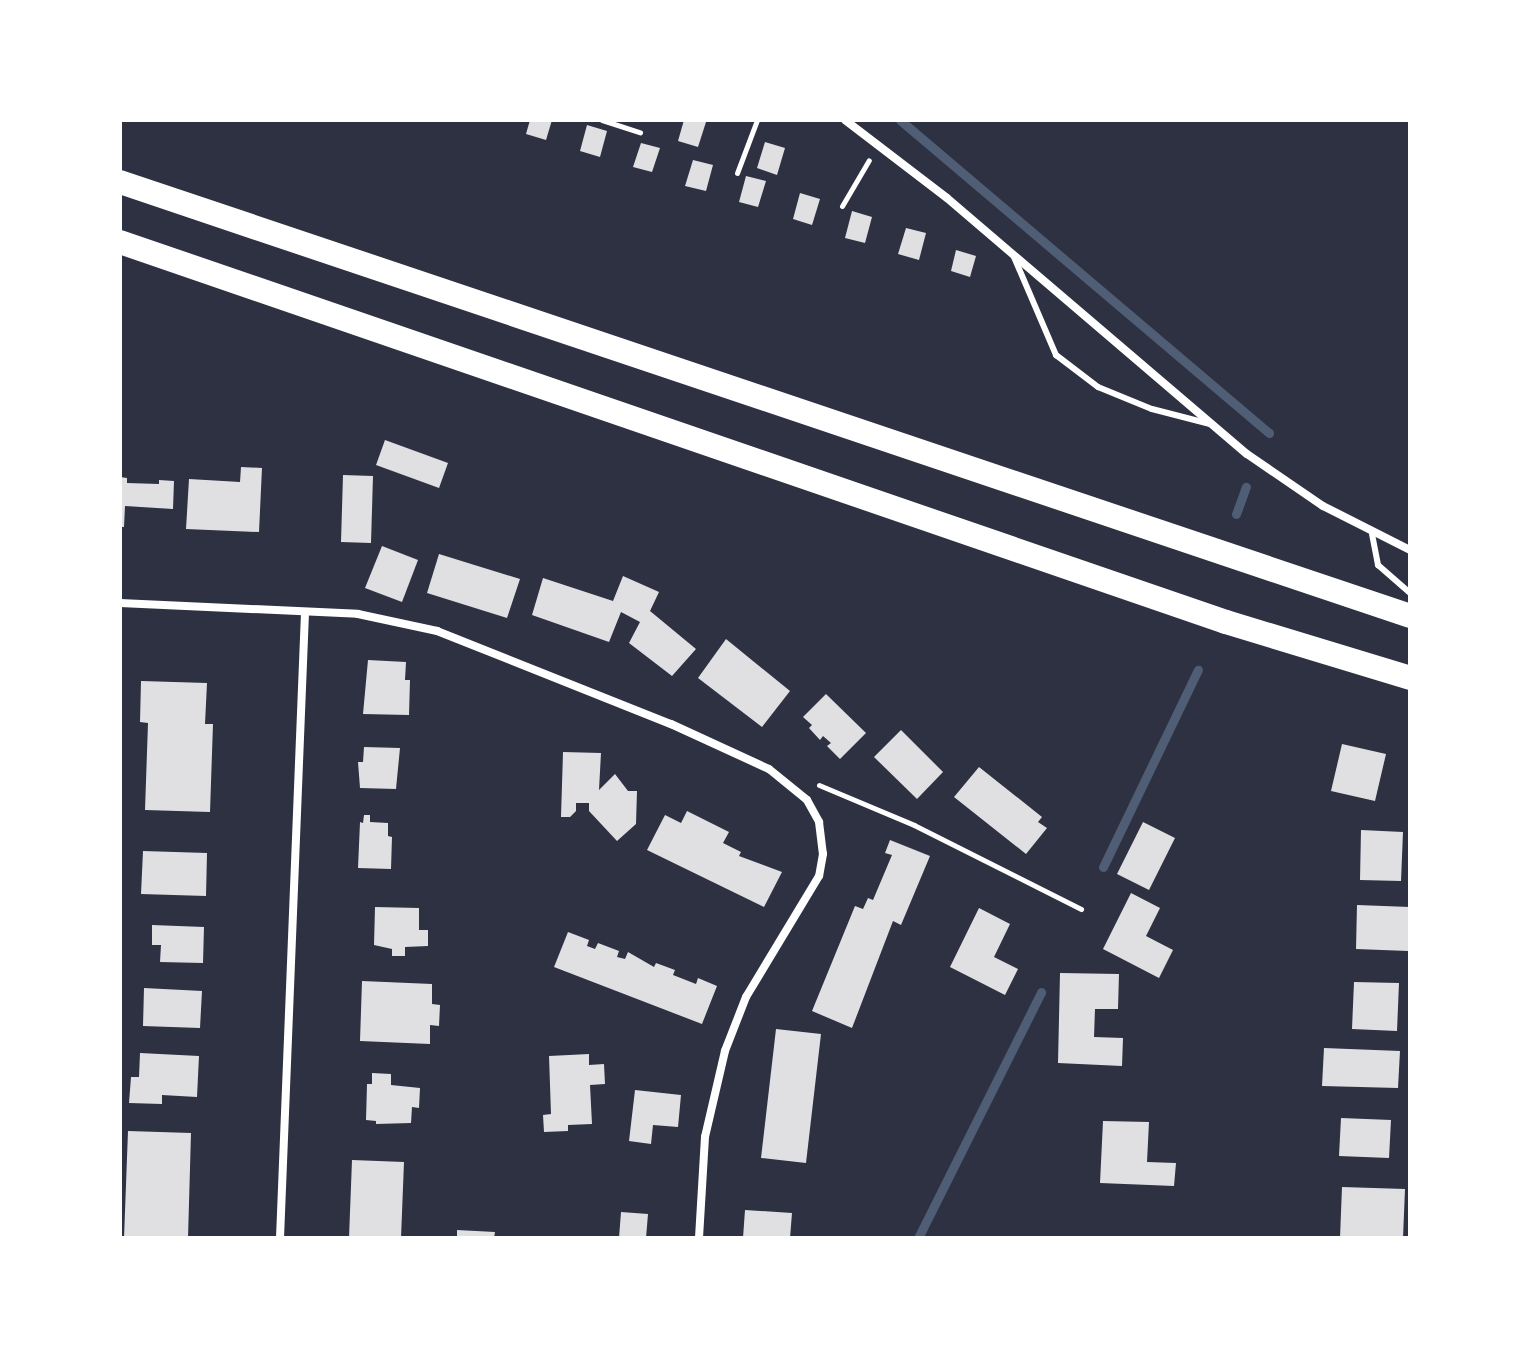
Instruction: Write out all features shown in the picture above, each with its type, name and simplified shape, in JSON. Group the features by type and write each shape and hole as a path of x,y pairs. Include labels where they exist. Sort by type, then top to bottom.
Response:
{"highway":[{"path":"120,182 1410,616"},
{"path":"120,242 1226,622 1410,678"}],"street":[{"path":"845,120 1012,253 1282,479 1372,534 1410,550"},
{"path":"120,603 358,614 437,631 671,724 790,783 807,800 819,822 823,854 819,876 746,997 725,1051 705,1137 699,1238"},
{"path":"280,1238 305,612"}],"lane":[{"path":"1012,253 1056,355 1098,387 1152,409 1213,424"},
{"path":"1372,534 1378,565 1410,593"}],"path":[{"path":"602,120 640,132"},
{"path":"737,173 757,120"},
{"path":"842,206 878,145"},
{"path":"790,783 822,785 914,825 1081,909"}],"building":[{"path":"530,120 552,120 546,140 526,134"},
{"path":"684,120 706,122 698,147 678,141"},
{"path":"587,125 607,131 600,157 580,151"},
{"path":"765,142 785,148 777,175 757,168"},
{"path":"641,143 660,148 652,172 633,167"},
{"path":"693,160 713,165 706,191 685,186"},
{"path":"746,176 766,181 758,207 739,202"},
{"path":"800,193 820,199 812,225 793,219"},
{"path":"852,211 872,217 865,243 845,238"},
{"path":"906,228 926,233 919,260 898,254"},
{"path":"956,250 976,256 970,277 951,271"},
{"path":"385,440 448,463 439,488 376,465"},
{"path":"241,467 262,468 259,532 186,529 189,479 240,482"},
{"path":"343,475 373,476 371,543 341,542"},
{"path":"120,477 127,478 127,483 174,481 173,509 125,506 124,527 120,527"},
{"path":"382,546 418,560 402,602 365,588"},
{"path":"439,554 520,579 507,618 427,593"},
{"path":"623,576 659,592 650,611 696,649 672,676 629,643 640,622 621,612 609,642 532,615 543,578 613,601"},
{"path":"726,639 790,691 762,727 698,678"},
{"path":"368,660 406,662 405,680 410,680 409,715 363,714"},
{"path":"141,681 207,683 205,724 213,724 210,812 145,810 148,723 140,722"},
{"path":"826,694 866,733 840,759 827,746 831,743 823,736 820,740 809,728 812,725 803,717"},
{"path":"901,730 943,772 917,799 874,757"},
{"path":"1342,744 1386,754 1375,801 1331,791"},
{"path":"364,747 400,748 396,789 360,788 358,762 363,762"},
{"path":"563,752 601,753 599,790 615,774 628,791 637,791 636,824 617,841 589,811 589,803 576,803 576,811 570,817 561,817"},
{"path":"979,767 1042,817 1038,822 1047,828 1026,854 954,797"},
{"path":"687,811 729,832 723,843 741,852 739,856 782,872 764,907 647,850 665,815 681,823"},
{"path":"364,815 370,815 370,822 388,823 388,836 392,837 391,869 358,868 360,822 363,823"},
{"path":"1143,822 1175,838 1149,890 1117,874"},
{"path":"1361,830 1403,832 1401,881 1360,880"},
{"path":"890,840 930,856 901,925 893,921 852,1028 812,1011 855,906 863,909 868,898 873,900 892,855 885,853"},
{"path":"143,851 207,853 206,896 141,894"},
{"path":"1131,893 1160,908 1146,936 1173,950 1159,978 1103,949"},
{"path":"1357,905 1410,907 1408,951 1356,949"},
{"path":"375,907 419,908 419,930 428,930 428,946 405,947 405,956 392,956 392,949 374,945"},
{"path":"979,908 1010,924 994,957 1018,969 1005,995 950,967"},
{"path":"152,925 204,927 203,963 160,962 161,945 152,945"},
{"path":"568,932 589,940 587,946 595,949 598,943 619,951 617,957 625,959 628,952 654,967 656,963 675,970 673,975 696,984 698,978 717,986 702,1024 554,967"},
{"path":"1060,973 1119,974 1118,1009 1095,1009 1094,1037 1123,1038 1122,1066 1058,1063"},
{"path":"362,981 432,984 432,1004 440,1005 439,1026 430,1025 430,1044 360,1041"},
{"path":"1354,982 1399,983 1397,1031 1352,1029"},
{"path":"144,988 202,991 200,1028 143,1026"},
{"path":"776,1029 821,1034 806,1163 761,1158"},
{"path":"1324,1048 1400,1051 1398,1088 1322,1086"},
{"path":"140,1053 199,1056 197,1097 162,1095 162,1104 129,1103 131,1077 139,1077"},
{"path":"589,1054 589,1065 604,1064 605,1084 590,1085 592,1124 568,1125 568,1131 544,1132 543,1115 551,1114 549,1056"},
{"path":"372,1073 391,1074 391,1085 420,1088 419,1108 412,1107 411,1123 376,1124 376,1121 366,1120 367,1084 372,1084"},
{"path":"635,1090 681,1095 678,1127 653,1125 651,1144 629,1141"},
{"path":"1341,1118 1391,1120 1389,1158 1339,1156"},
{"path":"1103,1121 1149,1122 1147,1162 1176,1163 1174,1186 1100,1183"},
{"path":"128,1131 191,1133 188,1238 124,1238"},
{"path":"352,1160 404,1162 401,1238 349,1238"},
{"path":"1342,1187 1405,1189 1403,1238 1340,1238"},
{"path":"745,1210 792,1213 790,1238 743,1238"},
{"path":"621,1212 648,1214 646,1238 619,1238"},
{"path":"457,1230 495,1232 494,1238 457,1238"}],"waterway":[{"path":"900,120 1269,433"},
{"path":"1236,514 1246,487"},
{"path":"1103,867 1198,670"},
{"path":"918,1238 1041,992"}]}
